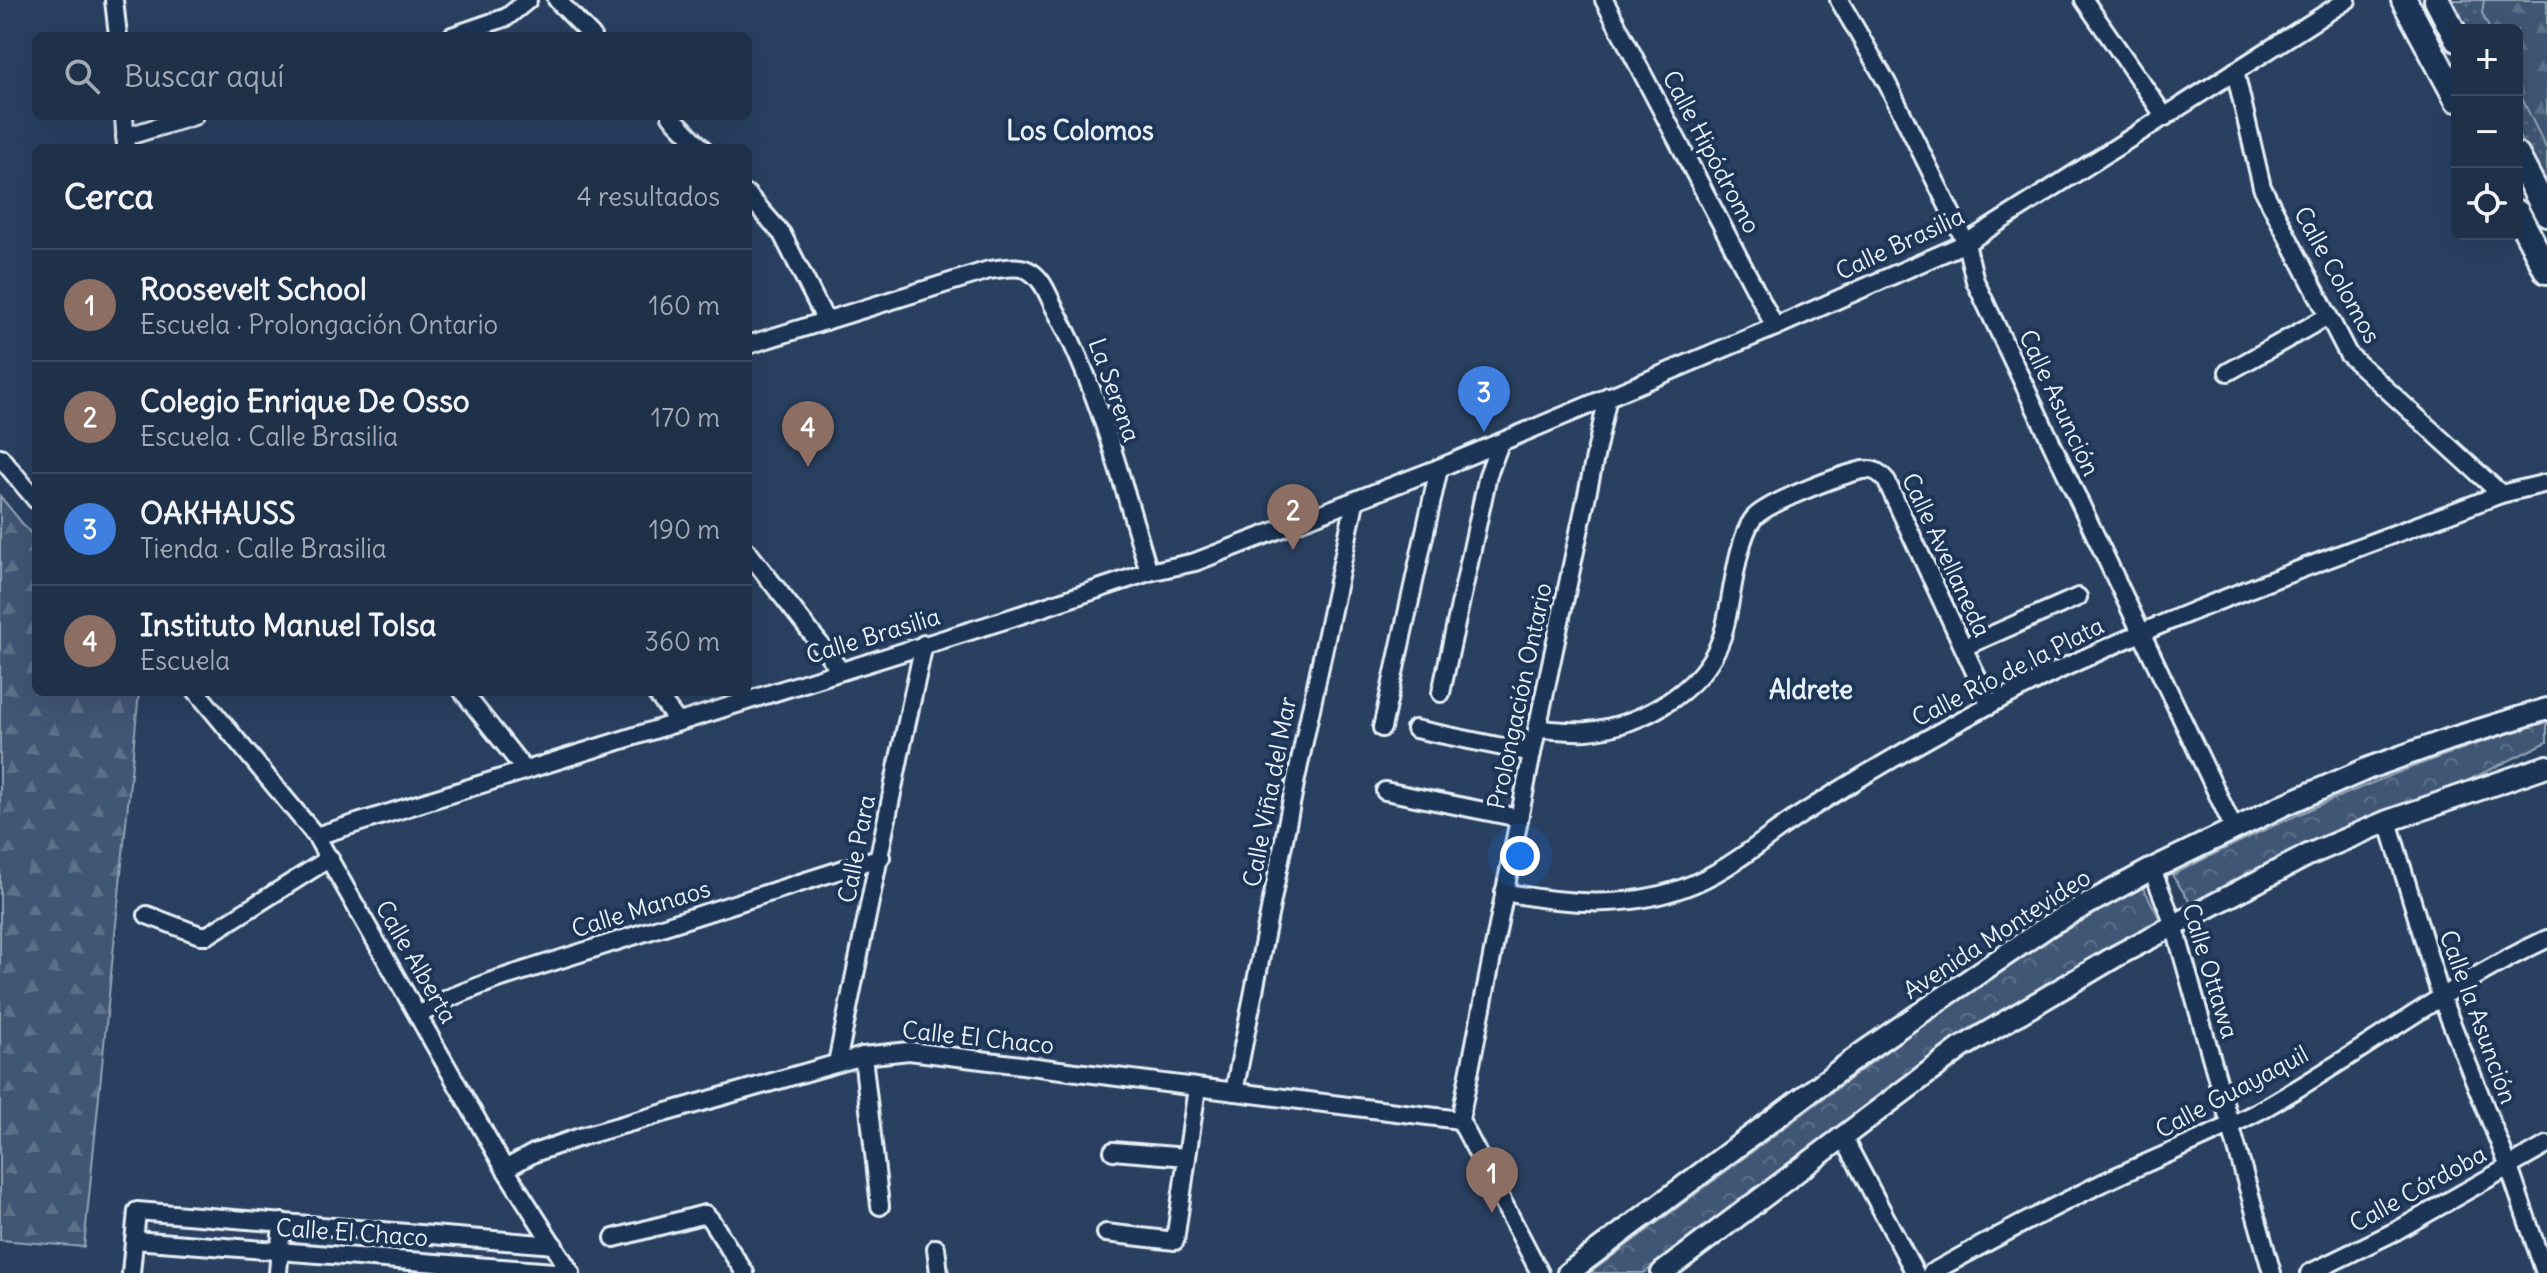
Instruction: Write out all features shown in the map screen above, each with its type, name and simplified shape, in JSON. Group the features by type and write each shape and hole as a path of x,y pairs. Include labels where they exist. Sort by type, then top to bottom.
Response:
{"main road":[{"path":"2404,0 2455,96"},
{"path":"2437,0 2451,27"},
{"path":"2523,167 2547,213"},
{"path":"2523,225 2547,271"}],"street":[{"path":"114,0 118,32"},
{"path":"464,32 507,17 528,0"},
{"path":"557,0 588,32"},
{"name":"Calle Hipódromo","path":"1604,0 1775,327"},
{"name":"Calle Asunción","path":"1839,0 1887,83 1966,243 1975,281 2234,829"},
{"path":"2084,0 2165,117"},
{"name":"Calle Brasilia","path":"316,836 1149,572 1195,562 1500,443 1966,243 2347,0"},
{"name":"Calle Colomos","path":"2235,71 2262,187 2348,354 2501,494"},
{"path":"124,120 126,143 184,120"},
{"path":"674,120 692,144"},
{"path":"752,200 782,234 826,321"},
{"name":"La Serena","path":"752,344 989,270 1029,270 1040,280 1088,381 1149,572"},
{"path":"2228,372 2328,316"},
{"name":"Prolongación Ontario","path":"1460,1120 1532,753 1608,396"},
{"path":"1441,693 1488,475 1500,443"},
{"path":"0,457 32,495"},
{"path":"1382,728 1439,468"},
{"name":"Calle Avellaneda","path":"1539,729 1588,731 1633,721 1654,711 1685,688 1707,663 1724,630 1747,527 1755,516 1772,505 1863,470 1873,469 1886,480 1990,705"},
{"name":"Calle Río de la Plata","path":"1504,892 1556,902 1607,903 1681,889 1727,868 1849,784 1990,705 2141,631 2501,494 2547,483"},
{"name":"Calle Viña del Mar","path":"1234,1092 1355,502"},
{"path":"752,557 841,671"},
{"path":"1964,647 2078,597"},
{"name":"Calle Para","path":"837,1063 924,644"},
{"name":"Calle Alberta","path":"200,696 316,836 505,1169 569,1273"},
{"path":"466,696 525,770"},
{"path":"658,696 678,722"},
{"name":"Avenida Montevideo","path":"1568,1273 1865,1051 2051,924 2152,869 2369,768 2547,709"},
{"path":"1415,729 1532,753"},
{"path":"2507,778 2547,756"},
{"path":"1662,1273 1961,1048 2118,955 2308,855 2388,821 2547,766"},
{"path":"1385,791 1519,818"},
{"name":"Calle la Asunción","path":"2388,821 2441,997 2509,1167 2545,1273"},
{"name":"Calle Manaos","path":"419,1015 449,998 492,981 881,857"},
{"path":"147,915 200,935 208,935 330,858"},
{"name":"Calle Ottawa","path":"2152,869 2174,925 2272,1273"},
{"name":"Calle Guayaquil","path":"1931,1273 2034,1216 2230,1125 2315,1078 2514,954 2547,939"},
{"name":"Calle El Chaco","path":"505,1169 534,1153 580,1137 863,1056 909,1051 1460,1120"},
{"path":"863,1056 880,1206"},
{"path":"1106,1233 1175,1241 1197,1088"},
{"path":"1460,1120 1540,1273"},
{"path":"1843,1137 1915,1273"},
{"name":"Calle Córdoba","path":"2310,1273 2396,1231 2547,1145"},
{"path":"1113,1151 1187,1157"},
{"name":"Calle El Chaco","path":"554,1245 137,1211 134,1240 569,1273"},
{"path":"614,1238 705,1214 745,1273"},
{"path":"278,1273 282,1222"},
{"path":"131,1273 134,1240"},
{"path":"936,1248 939,1273"}],"green space":[{"path":"2450,0 2547,0 2547,194 2523,144 2523,24 2464,24"},
{"path":"2484,0 2547,0 2547,150 2523,100 2523,24 2487,24 2482,13"},
{"path":"0,496 32,535 32,696 139,696 84,1247 0,1240"},
{"path":"2547,722 2547,742 2444,792 2327,834 2192,905 2172,875 2356,790 2451,753"},
{"path":"2142,885 2162,923 2068,973 1954,1042 1644,1273 1590,1273 1938,1013 2040,945"}],"place":[{"name":"OAKHAUSS","path":"1484,432"},
{"name":"Instituto Manuel Tolsa","path":"808,467"},
{"name":"Colegio Enrique De Osso","path":"1293,550"},
{"name":"Roosevelt School","path":"1492,1213"}],"district":[{"name":"Los Colomos","path":"1080,131"},
{"name":"Aldrete","path":"1811,690"}]}
